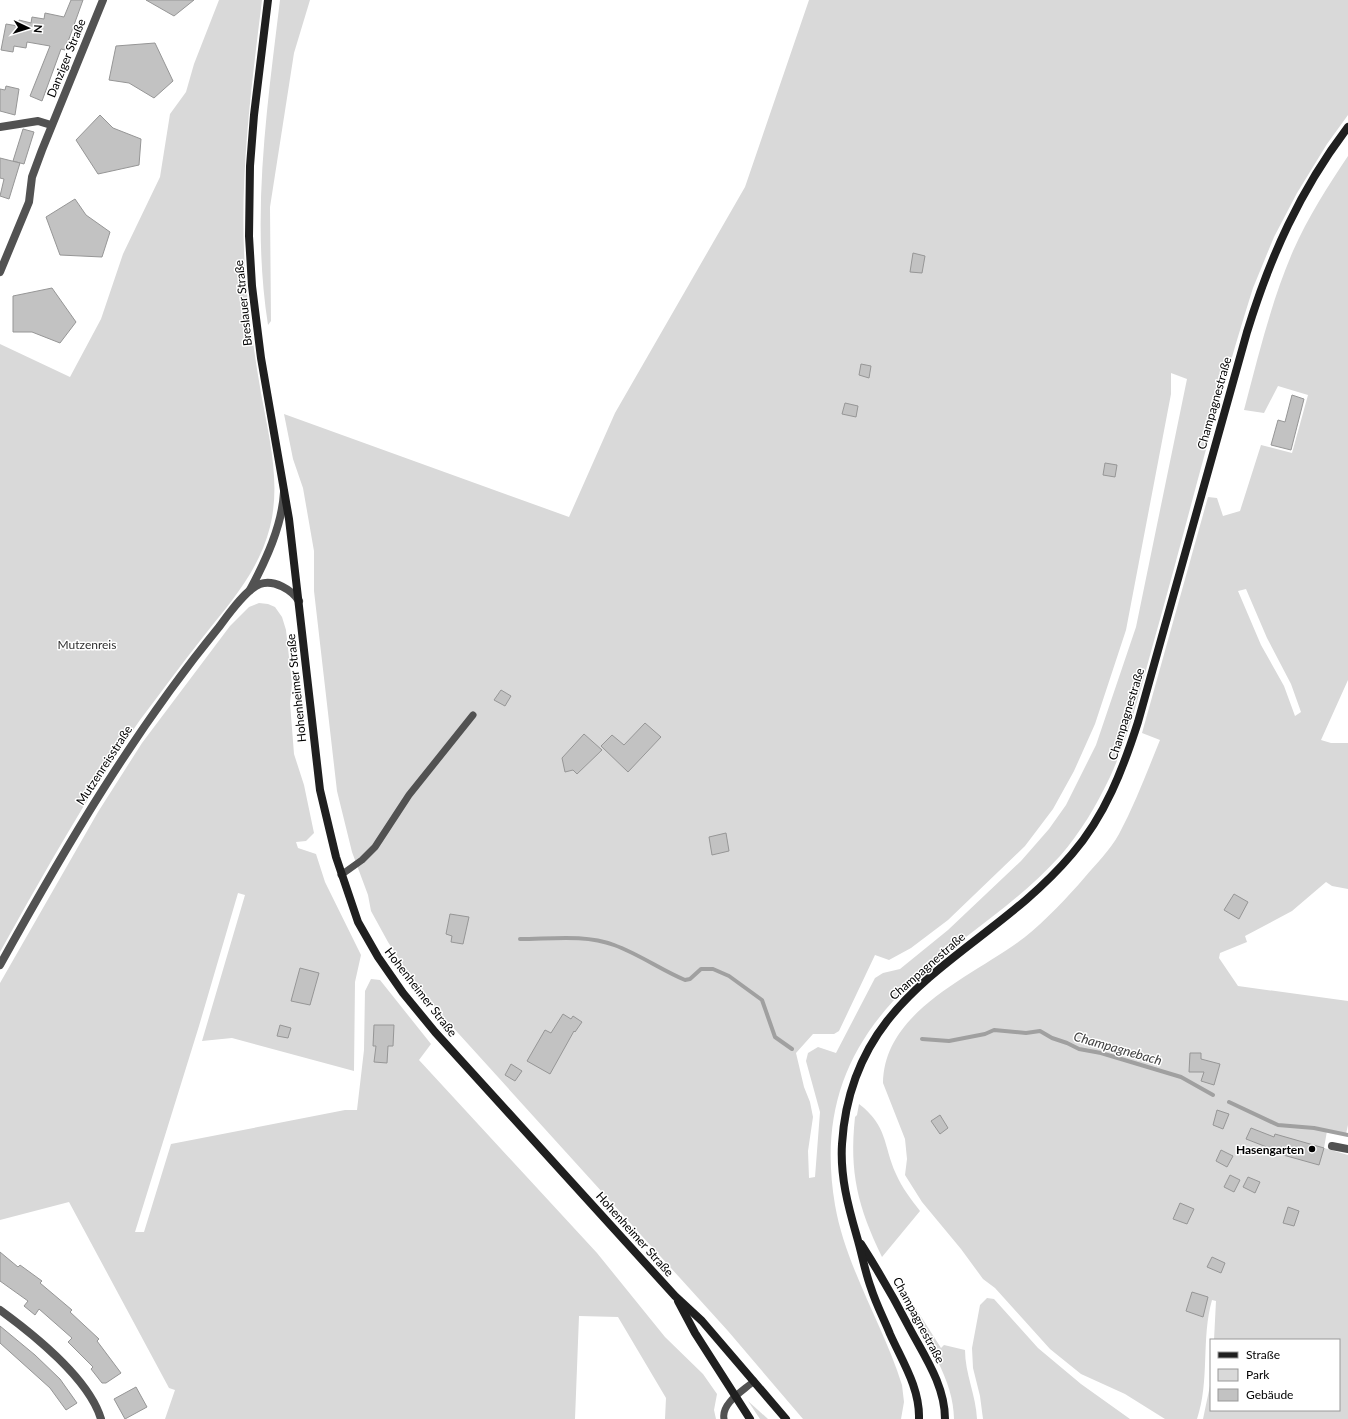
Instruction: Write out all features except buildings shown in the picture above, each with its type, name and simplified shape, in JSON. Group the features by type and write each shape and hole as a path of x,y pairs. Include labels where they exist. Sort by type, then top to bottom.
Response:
{"main road":[{"name":"Breslauer Straße","path":"268,0 253,129 249,189 249,236 256,322 284,487 299,602"},
{"name":"Champagnestraße","path":"919,1419 915,1392 871,1289 849,1210 843,1180 842,1146 844,1117 852,1086 861,1062 882,1026 900,1004 925,980 1045,883 1073,853 1097,820 1106,803 1122,768 1138,722 1247,332 1266,274 1281,237 1308,186 1348,127"},
{"name":"Hohenheimer Straße","path":"299,602 320,790 330,838 341,875 356,917 368,940 390,976 418,1012 675,1296 702,1320 786,1419"},
{"name":"Champagnestraße","path":"857,1238 885,1282 930,1366 942,1397 945,1419"},
{"name":"Hohenheimer Straße","path":"675,1296 695,1333 750,1419"}],"street":[{"name":"Danziger Straße","path":"0,272 28,202 32,177 51,125 103,0"},
{"path":"0,127 38,121 51,125"},
{"name":"Mutzenreisstraße","path":"0,965 71,840 128,749 175,682 248,592 260,572 275,533 284,487"},
{"name":"Mutzenreisstraße","path":"248,592 260,584 271,583 283,588 294,596 299,602"},
{"path":"1332,1146 1348,1149"},
{"path":"0,1310 33,1336 79,1382 93,1400 101,1419"}],"lane":[{"path":"341,875 362,860 375,847 409,795 473,715"},
{"path":"724,1419 723,1414 726,1406 754,1381"}],"green space":[{"name":"Mutzenreis","path":"219,0 262,0 247,135 244,236 246,285 252,332 258,378 273,460 274,494 270,527 259,558 242,586 140,720 102,776 0,952 0,344 70,377 101,319 123,254 160,177 170,114 186,92 194,64"},
{"path":"280,0 310,0 294,53 270,207 271,321 268,325 263,284 261,203 266,122"},
{"path":"809,0 1348,0 1348,115 1327,144 1297,193 1274,237 1253,288 1216,413 1137,702 1125,740 1110,777 1088,818 1075,838 1043,874 1005,907 927,968 887,1009 868,1033 853,1058 842,1085 835,1113 831,1142 831,1173 835,1205 847,1251 885,1340 902,1385 904,1402 901,1419 803,1419 728,1331 439,1012 405,968 388,942 371,911 368,895 352,852 337,791 314,591 314,551 303,488 293,459 284,414 569,517 615,413 745,187","holes":["1171,373 1187,379 1136,627 1096,745 1066,805 1049,829 1021,861 948,930 900,969 883,973 875,978 836,1053 818,1047 808,1053 806,1061 820,1112 815,1177 809,1178 808,1151 813,1117 796,1053 813,1034 834,1034 839,1031 875,955 889,960 911,948 948,920 1025,846 1053,809 1074,771 1095,724 1126,630 1171,394"]},
{"path":"1348,156 1348,680 1321,740 1331,743 1348,743 1348,889 1332,886 1326,882 1292,911 1245,936 1247,942 1220,953 1219,958 1238,986 1348,1001 1348,1125 1346,1134 1327,1131 1324,1148 1348,1155 1348,1419 1203,1419 1210,1386 1210,1411 1340,1411 1340,1339 1214,1339 1216,1301 1212,1300 1207,1329 1205,1375 1201,1405 1197,1419 1165,1419 1125,1394 1081,1374 1050,1349 995,1288 983,1279 961,1249 922,1202 905,1175 907,1159 905,1139 883,1083 887,1057 899,1034 915,1014 936,996 1005,951 1025,937 1041,923 1071,893 1103,857 1125,823 1160,740 1142,733 1208,497 1217,498 1223,516 1240,511 1261,445 1292,453 1308,395 1278,386 1264,413 1244,410 1266,330 1285,270 1305,226","holes":["1246,589 1267,638 1291,684 1301,712 1295,716 1284,686 1261,645 1238,591"]},
{"path":"259,603 268,604 275,607 282,617 286,630 292,684 290,703 294,754 304,785 314,833 306,841 296,842 298,848 316,854 325,882 361,955 355,982 354,1071 232,1038 202,1041 245,895 238,893 199,1026 135,1232 144,1232 171,1144 345,1110 357,1110 364,1050 365,991 371,979 380,980 431,1044 419,1060 597,1253 665,1337 703,1374 717,1394 714,1410 716,1419 665,1419 666,1398 618,1317 579,1316 575,1419 165,1419 175,1390 169,1388 69,1202 0,1220 0,983 98,812 142,743 230,626 249,607"},
{"path":"859,1104 875,1120 880,1128 898,1179 920,1211 882,1257 867,1222 857,1189 853,1155 853,1137 855,1117 857,1115"},
{"path":"987,1298 994,1299 1038,1348 1081,1384 1130,1419 983,1419 980,1396 973,1368 972,1348 980,1305"},
{"path":"913,1304 941,1348 944,1345 965,1350 965,1359 975,1401 977,1419 954,1419 953,1404 944,1375 938,1361 908,1307"},
{"path":"748,1401 768,1419 760,1419"}],"waterway":[{"name":"Champagnebach","path":"520,939 591,939 614,945 685,980 690,979 701,969 713,969 729,976 762,1000 775,1037 792,1049"},
{"name":"Champagnebach","path":"922,1039 949,1041 985,1034 994,1030 1026,1033 1040,1031 1052,1038 1079,1049 1101,1053 1181,1077 1213,1095"},
{"name":"Champagnebach","path":"1229,1102 1278,1125 1314,1128 1348,1135"}],"place":[{"name":"Hasengarten","path":"1312,1149"}]}
